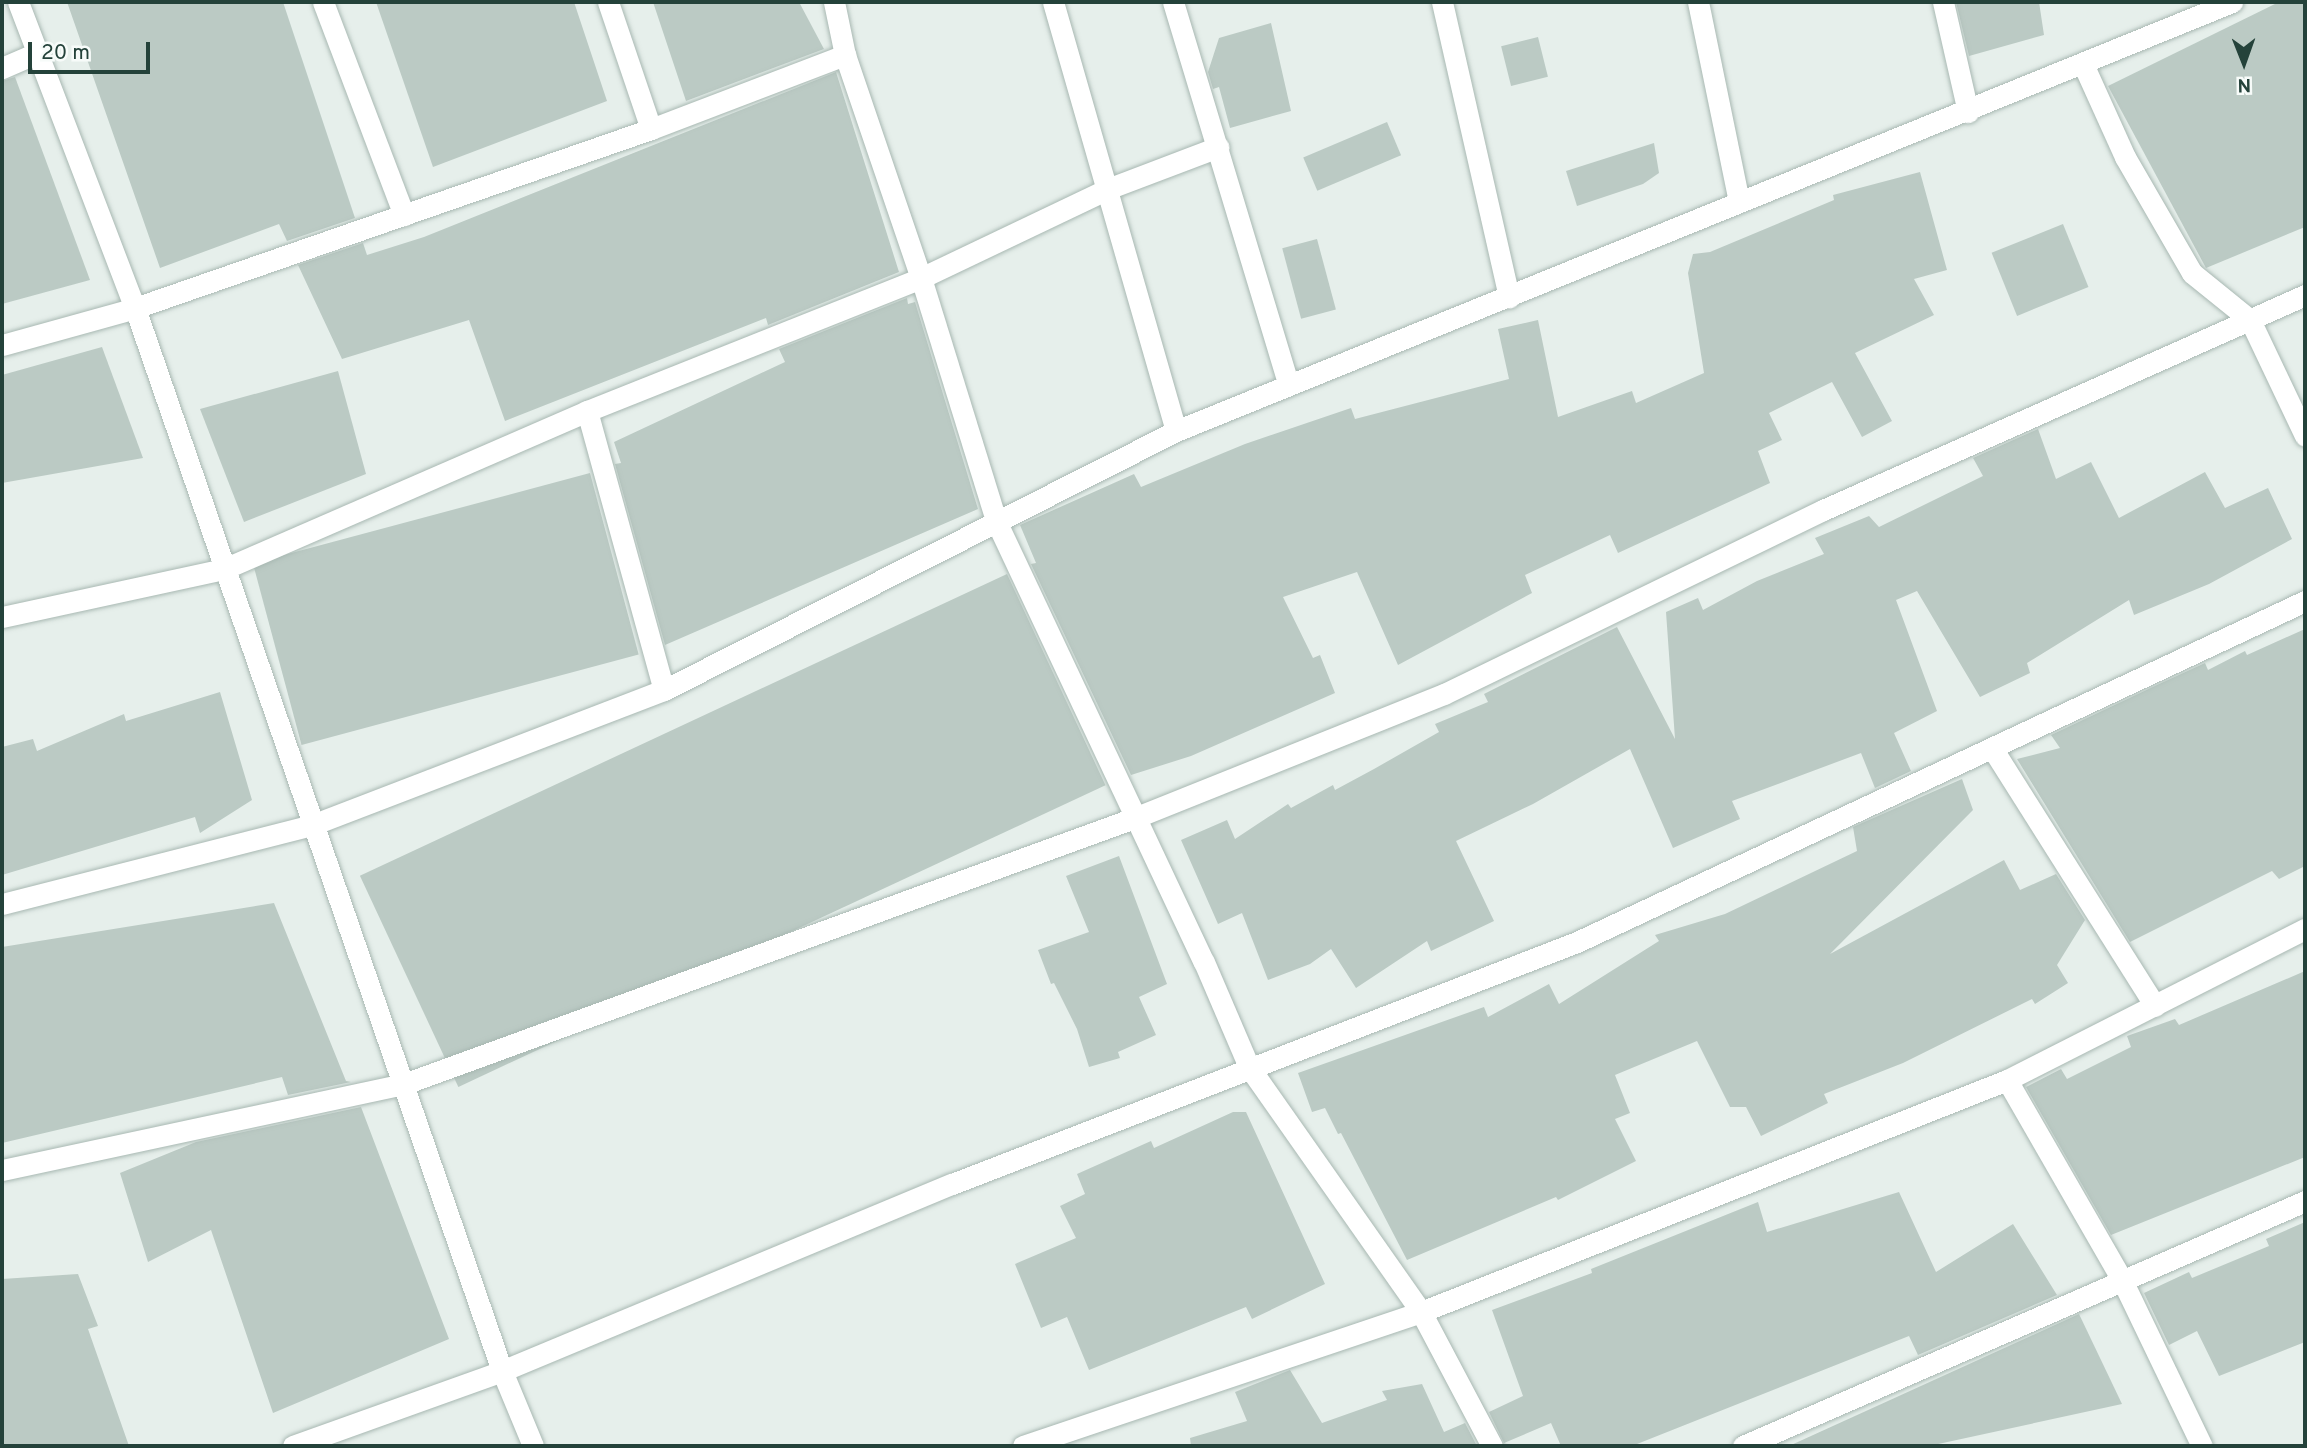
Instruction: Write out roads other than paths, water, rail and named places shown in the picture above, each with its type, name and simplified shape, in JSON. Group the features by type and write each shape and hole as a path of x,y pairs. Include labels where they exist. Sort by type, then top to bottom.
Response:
{"street":[{"path":"18,2 135,308 502,1371 533,1446"},
{"path":"323,2 404,215"},
{"path":"608,2 651,129"},
{"path":"834,2 845,55 921,278 997,523 1204,962 1249,1067 1421,1312 1492,1446"},
{"path":"1054,2 1110,188 1176,431"},
{"path":"1172,2 1218,147 1287,383"},
{"path":"1442,2 1509,298"},
{"path":"1698,2 1739,202"},
{"path":"1943,2 1968,112"},
{"path":"2,904 312,825 664,690 1176,431 1287,383 1509,298 2232,2"},
{"path":"2,68 39,52"},
{"path":"2,345 135,308 651,129 845,55"},
{"path":"2083,64 2125,157 2192,273 2250,320 2305,436"},
{"path":"2,617 225,569 587,411 921,278 1110,188 1218,147"},
{"path":"2,1170 404,1084 1134,818 1444,694 1823,510 2305,295"},
{"path":"587,411 664,690"},
{"path":"293,1446 502,1371 952,1184 1577,942 2305,601"},
{"path":"1992,748 2155,1006"},
{"path":"1023,1446 1421,1312 2007,1080 2305,929"},
{"path":"2007,1080 2122,1280 2202,1446"},
{"path":"1743,1446 2305,1201"}]}
